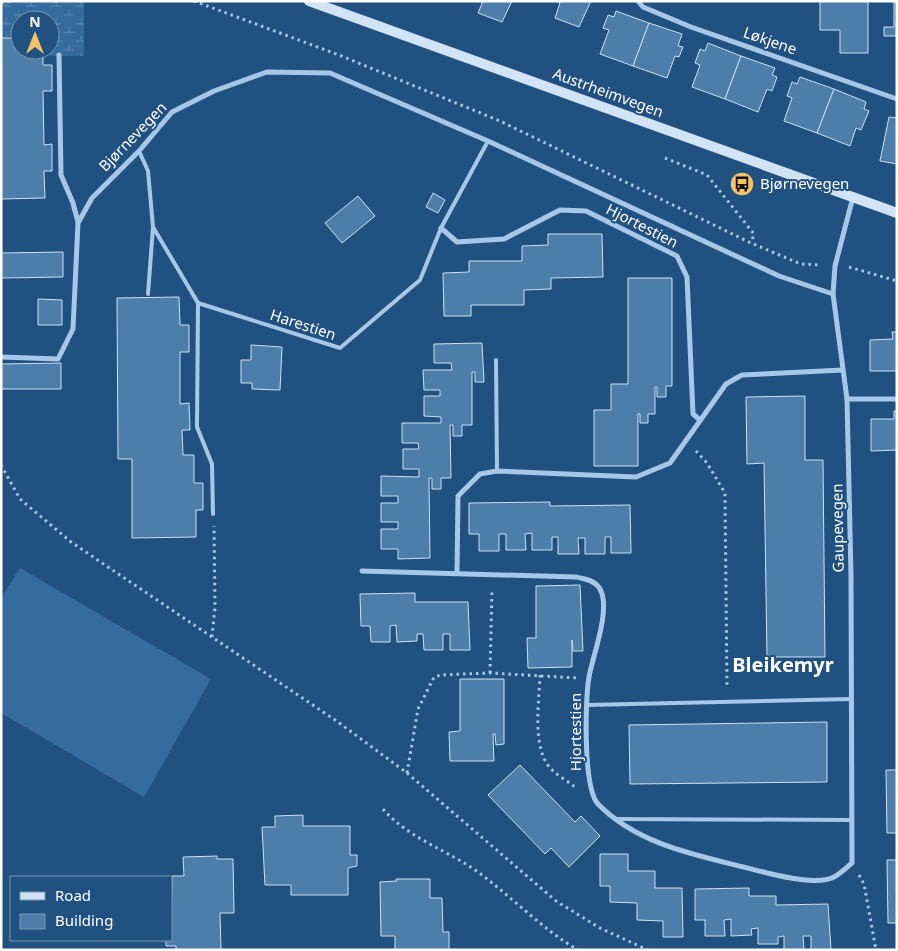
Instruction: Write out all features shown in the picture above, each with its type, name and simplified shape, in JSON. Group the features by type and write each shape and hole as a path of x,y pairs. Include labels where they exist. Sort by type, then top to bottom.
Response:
{"main road":[{"name":"Austrheimvegen","path":"309,1 897,213"}],"street":[{"name":"Løkjene","path":"638,1 643,7 691,27 897,100"},
{"name":"Bjørnevegen","path":"1,357 58,359 72,329 78,223 73,203 61,175 59,60"},
{"name":"Bjørnevegen","path":"78,223 92,198 139,151 172,112 214,91 267,72 330,73 488,141 779,276 833,294"},
{"name":"Gaupevegen","path":"852,863 850,699 852,574 847,399 833,294 835,266 854,197"},
{"name":"Hjortestien","path":"441,228 457,242 504,238 560,210 586,212 677,256 687,277 693,414 700,420"},
{"path":"457,573 458,496 480,474 497,471 636,477 670,463 726,384 742,375 843,370"},
{"path":"847,399 897,399"},
{"name":"Hjortestien","path":"362,571 576,577 592,581 601,591 604,609 589,679 587,775 590,790 596,802 615,819 657,844 797,880 833,877 852,863"}],"lane":[{"name":"Harestien","path":"198,303 340,348 420,280 441,228 488,141"},
{"path":"139,151 148,171 153,227 148,294"},
{"path":"153,227 198,303 196,427 212,464 213,514"},
{"path":"496,360 497,471"},
{"path":"588,705 850,699"},
{"path":"615,819 852,820"}],"path":[{"path":"1,4 11,1"},
{"path":"194,1 339,55 500,120 751,243 801,264 856,268 897,281"},
{"path":"665,158 708,175 754,234 751,243"},
{"path":"686,440 707,463 725,493 727,701"},
{"path":"1,465 20,499 71,542 338,722 407,773 556,901 600,928 648,950"},
{"path":"212,637 215,607 213,514"},
{"path":"490,673 493,574"},
{"path":"407,773 418,709 434,677 490,673 589,679"},
{"path":"540,675 539,740 542,755 550,768 578,789 590,790"},
{"path":"383,809 395,824 478,872 578,950"},
{"path":"852,863 864,884 876,950"}],"green space":[{"path":"1,1 84,1 84,56 60,56 60,10 10,10 10,56 1,56"},
{"path":"20,568 211,679 144,797 1,713 1,598"}],"building":[{"path":"483,1 512,1 502,22 478,13"},
{"path":"556,1 591,1 579,27 555,18 560,3"},
{"path":"820,1 868,1 868,53 840,53 840,30 820,30"},
{"path":"894,2 897,2 896,36 884,36 884,27 894,27"},
{"path":"616,11 649,23 633,66 600,54 609,30 603,28 608,15 614,17"},
{"path":"649,23 682,34 678,46 683,47 679,57 675,56 667,78 633,66"},
{"path":"1,38 10,38 10,60 43,60 43,65 52,65 52,91 43,91 44,145 52,144 52,171 44,171 45,198 1,199"},
{"path":"708,43 741,56 725,99 692,87 700,65 695,63 700,49 705,51"},
{"path":"741,56 775,68 772,75 777,77 772,91 767,89 758,112 725,99"},
{"path":"800,77 834,89 817,133 784,121 792,98 787,96 792,82 797,84"},
{"path":"834,89 866,102 864,109 869,111 861,130 856,128 850,146 817,133"},
{"path":"889,117 897,118 897,164 880,161"},
{"path":"433,193 445,200 438,213 426,207"},
{"path":"358,196 375,216 342,243 325,223"},
{"path":"548,234 602,234 603,277 551,278 551,289 524,290 524,305 471,305 471,316 444,316 443,273 469,272 469,261 522,261 522,246 548,245"},
{"path":"63,252 63,277 1,278 1,253"},
{"path":"628,278 672,278 672,386 666,386 666,397 657,397 657,387 655,387 655,414 648,414 648,423 640,423 640,414 638,414 638,466 594,466 594,410 611,410 611,384 628,384"},
{"path":"179,297 180,325 189,325 189,352 180,352 180,404 189,403 190,430 182,430 183,455 194,455 194,483 203,483 203,510 196,510 196,537 132,538 132,459 118,459 117,298"},
{"path":"38,299 62,300 62,325 38,325"},
{"path":"892,332 897,332 897,371 870,371 870,340 893,339"},
{"path":"482,343 484,382 475,382 475,372 472,372 472,425 462,425 462,436 453,436 453,425 450,425 451,478 441,478 441,489 432,489 432,478 429,478 430,558 398,559 398,549 381,549 381,529 398,529 398,522 381,522 381,503 398,503 398,496 381,496 381,476 419,477 419,469 403,469 403,449 419,449 418,443 402,443 402,423 441,423 441,417 424,416 424,396 440,396 440,390 424,390 423,370 452,370 451,363 434,363 434,344"},
{"path":"251,345 282,347 280,390 252,389 252,383 241,383 241,360 251,360"},
{"path":"61,363 61,389 1,389 1,364"},
{"path":"805,396 805,460 823,460 825,657 767,657 764,463 747,464 746,397"},
{"path":"894,411 897,411 897,450 871,451 871,419 894,419"},
{"path":"550,502 550,506 630,505 631,553 611,553 611,537 605,537 605,554 585,554 585,538 578,538 579,554 558,554 558,537 552,537 552,550 532,550 532,533 525,534 526,550 506,550 506,534 499,534 499,551 479,551 479,534 469,534 469,503"},
{"path":"580,585 583,651 573,651 572,640 572,667 528,668 527,638 536,638 536,586"},
{"path":"415,593 415,602 468,602 470,650 450,650 450,634 443,634 443,650 424,650 423,634 417,634 417,641 397,642 396,625 390,626 390,642 371,642 370,626 361,626 360,594"},
{"path":"460,679 504,679 504,744 496,745 495,734 493,734 494,761 450,761 449,732 460,731"},
{"path":"827,722 827,782 630,784 629,725"},
{"path":"520,765 575,822 581,816 600,836 569,867 551,848 545,854 488,795"},
{"path":"886,770 897,770 897,833 887,833"},
{"path":"303,815 303,826 350,826 350,855 357,855 357,866 348,868 348,895 291,895 291,885 265,885 262,827 275,827 275,816"},
{"path":"600,854 628,854 628,871 655,871 655,888 682,888 683,937 663,937 663,921 637,920 637,903 610,902 610,886 600,886"},
{"path":"217,856 217,859 233,859 234,913 220,913 221,950 176,950 176,946 166,946 166,941 172,941 172,876 184,876 183,857"},
{"path":"887,860 897,860 897,923 888,923"},
{"path":"396,879 430,879 430,898 442,898 443,932 449,932 449,950 395,950 395,936 381,936 380,882 397,881"},
{"path":"749,888 749,896 776,896 776,905 828,904 831,950 811,950 811,936 803,936 804,950 784,950 784,936 778,937 778,944 758,944 758,928 751,929 752,935 731,936 731,919 724,920 725,936 705,936 705,920 695,920 695,889"}],"place":[{"name":"Bjørnevegen","path":"742,184"}],"district":[{"name":"Bleikemyr","path":"783,665"}]}
